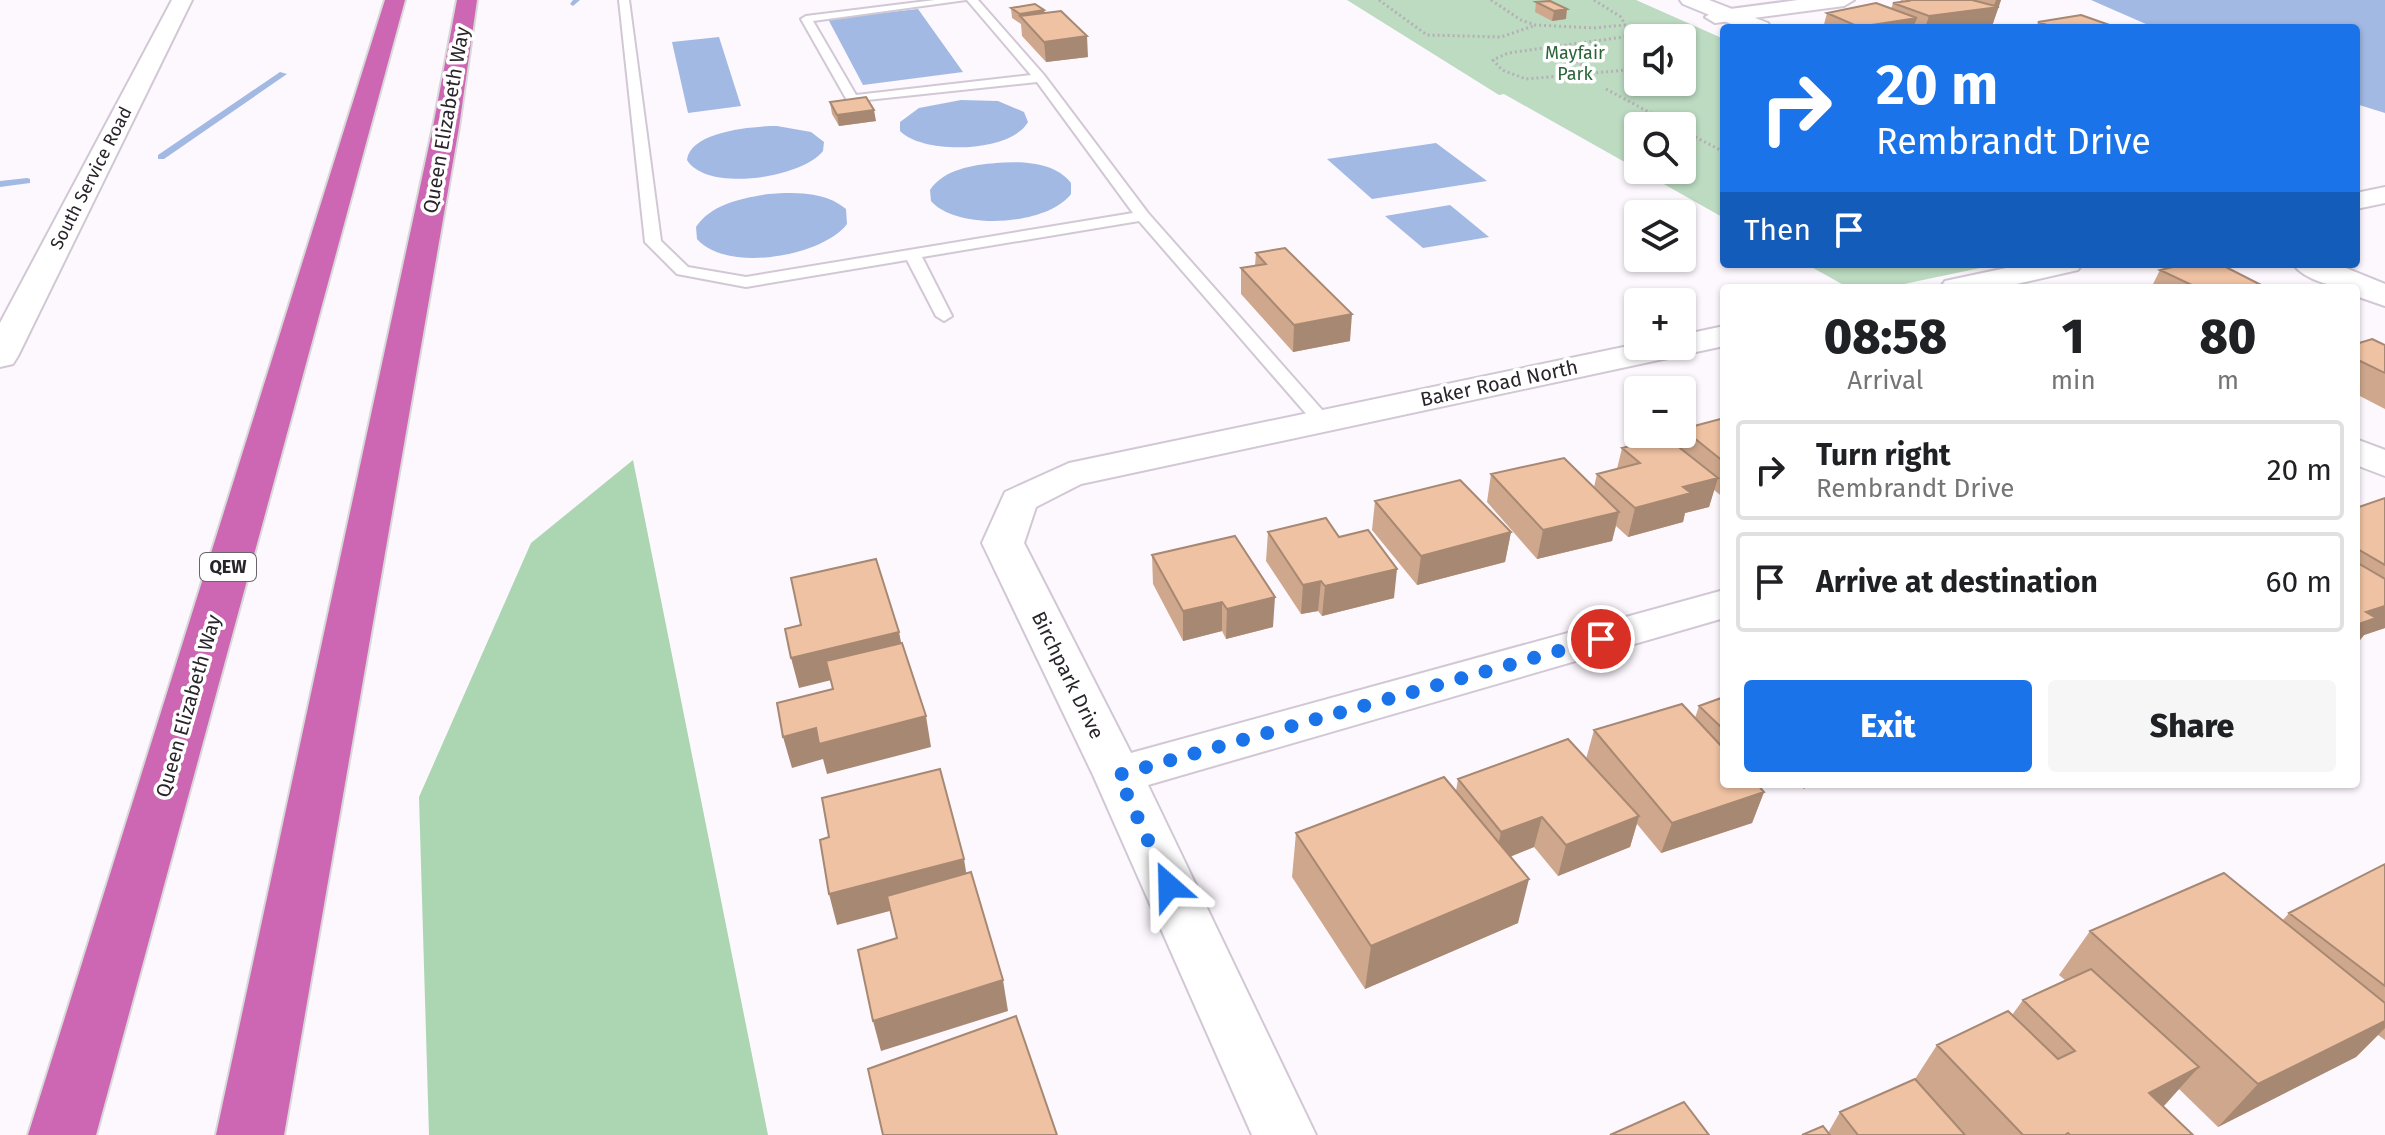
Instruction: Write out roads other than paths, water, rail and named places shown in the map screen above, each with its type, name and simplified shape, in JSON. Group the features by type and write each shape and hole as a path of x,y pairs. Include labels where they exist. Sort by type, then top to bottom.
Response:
{"highway":[{"name":"Queen Elizabeth Way","path":"62,1135 395,0"},
{"name":"Queen Elizabeth Way","path":"250,1135 446,127 467,0"}],"street":[{"name":"South Service Road","path":"0,356 182,0"},
{"path":"1680,0 1728,20 1844,0"},
{"path":"1690,0 1728,20"},
{"path":"2360,200 2385,195"},
{"path":"2002,284 2025,282 2058,268"},
{"path":"2318,268 2356,284"},
{"path":"2360,285 2385,296"},
{"name":"Baker Road North","path":"1696,342 1720,337"},
{"name":"Baker Road North","path":"1322,420 1624,358"},
{"name":"Birchpark Drive","path":"1284,1135 1118,775 1003,543 1019,500 1069,475 1322,420"},
{"path":"2360,452 2385,465"},
{"path":"1118,775 1720,605"}],"lane":[{"path":"624,0 653,242 683,271 746,282 1143,216"},
{"path":"961,0 806,19 852,99 1040,78"},
{"path":"972,0 1040,78 1143,216 1322,420"},
{"path":"912,254 944,316"}],"water":[{"path":"2091,0 2385,0 2385,113 2360,105 2360,24 2146,24"},
{"path":"918,9 963,72 863,85 828,19"},
{"path":"719,37 741,106 688,113 672,42"},
{"path":"961,100 998,101 1024,112 1028,122 1019,132 1004,140 966,147 927,144 911,139 900,131 900,122 919,108"},
{"path":"777,126 811,132 824,142 823,151 796,168 755,178 714,176 698,170 687,160 699,142 711,136 739,129"},
{"path":"1436,143 1487,181 1372,199 1327,159"},
{"path":"1016,162 1047,167 1071,183 1071,194 1043,213 1002,221 960,217 943,211 931,201 930,190 943,177 969,167"},
{"path":"799,193 829,199 846,209 847,224 835,236 817,245 774,257 729,256 697,239 696,227 710,213 738,200 768,194"},
{"path":"1450,205 1489,237 1423,248 1385,216"}],"waterway":[{"path":"573,4 577,0"},
{"path":"161,157 283,74"},
{"path":"0,184 27,181"}],"park label":[{"name":"Mayfair Park","path":"1575,63"}]}
